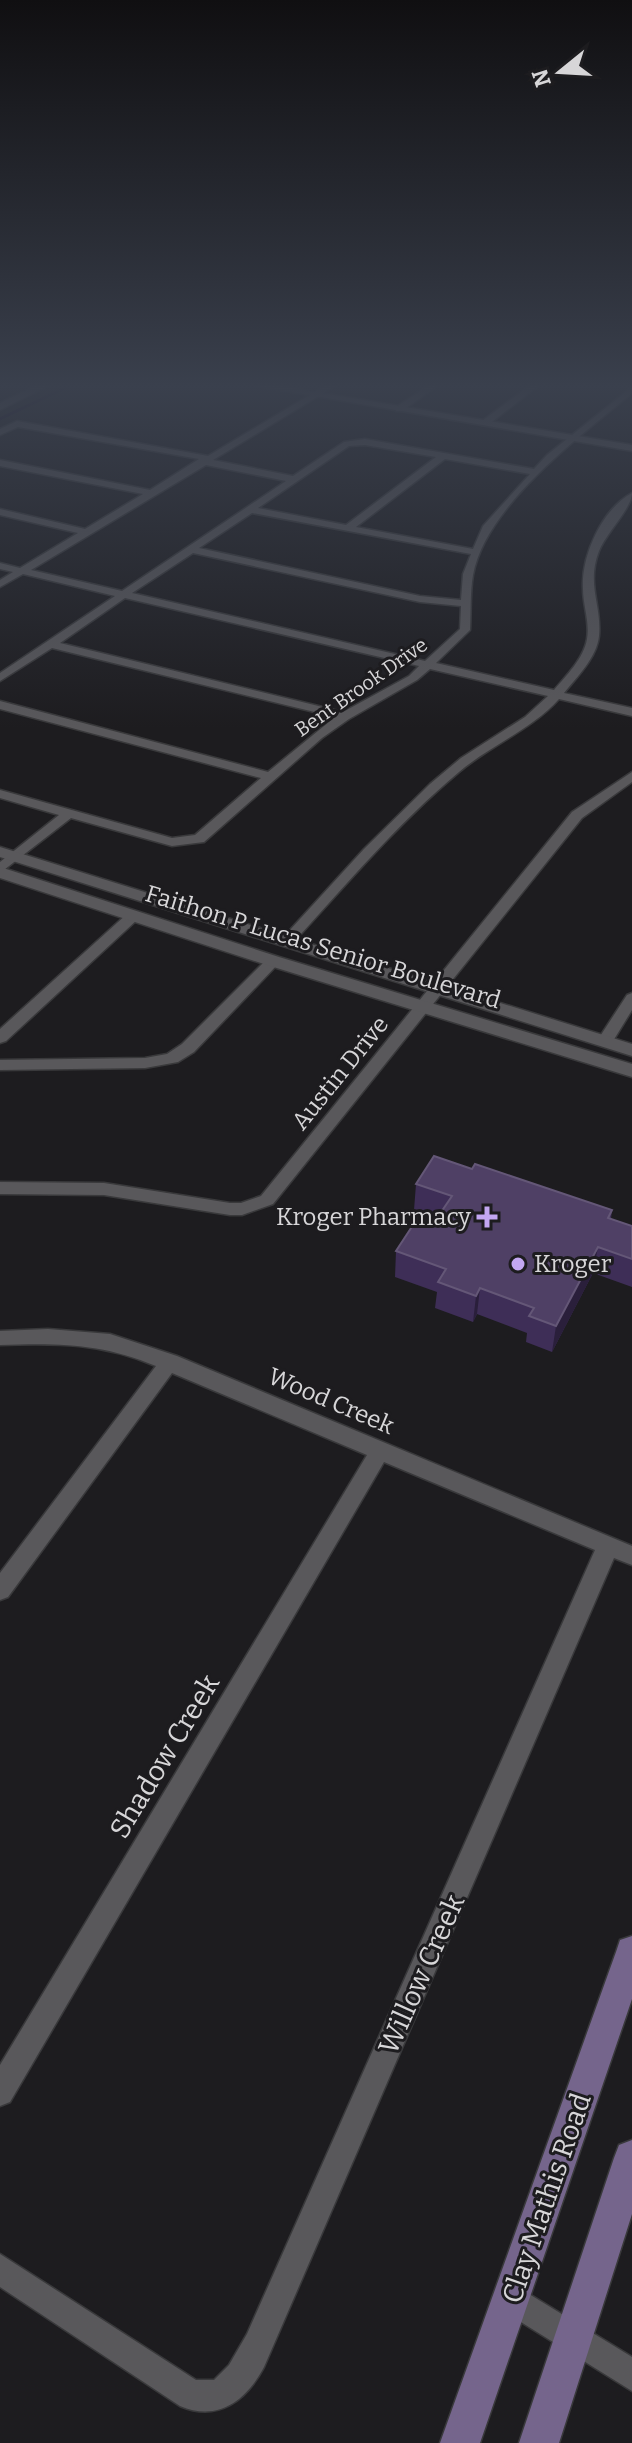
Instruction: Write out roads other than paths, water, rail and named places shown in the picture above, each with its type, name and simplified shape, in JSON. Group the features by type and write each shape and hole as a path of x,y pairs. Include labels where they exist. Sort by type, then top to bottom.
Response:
{"main road":[{"name":"Clay Mathis Road","path":"460,2443 632,1952"},
{"path":"539,2443 632,2158"}],"street":[{"path":"0,584 139,500"},
{"path":"0,678 261,500"},
{"path":"347,529 385,500"},
{"name":"Bent Brook Drive","path":"0,794 172,842 192,842 345,716 430,665 465,630 464,603 474,552 486,528 511,500"},
{"path":"286,942 426,795 475,754 533,718 592,647 596,636 587,589 590,558 604,527 628,500"},
{"path":"248,509 474,552"},
{"path":"0,512 87,532"},
{"path":"190,549 420,599 464,603"},
{"path":"0,566 632,712"},
{"path":"51,644 345,716"},
{"path":"0,705 270,777"},
{"name":"Austin Drive","path":"0,1188 104,1189 230,1209 255,1206 274,1194 577,815 632,776"},
{"path":"0,870 7,854 67,815"},
{"name":"Faithon P Lucas Senior Boulevard","path":"7,854 632,1050"},
{"name":"Faithon P Lucas Senior Boulevard","path":"0,870 273,961 632,1071"},
{"path":"0,1038 133,916"},
{"path":"0,1065 145,1063 172,1058 188,1048 273,961"},
{"path":"605,1041 632,998"},
{"name":"Wood Creek","path":"0,1338 91,1338 126,1345 620,1551"},
{"path":"0,1590 170,1361"},
{"name":"Shadow Creek","path":"0,2092 380,1451"},
{"name":"Willow Creek","path":"0,2269 191,2395 205,2399 233,2388 246,2371 620,1551"},
{"path":"511,2298 632,2375"}],"place":[{"name":"Kroger Pharmacy","path":"487,1217"},
{"name":"Kroger","path":"518,1264"}]}
